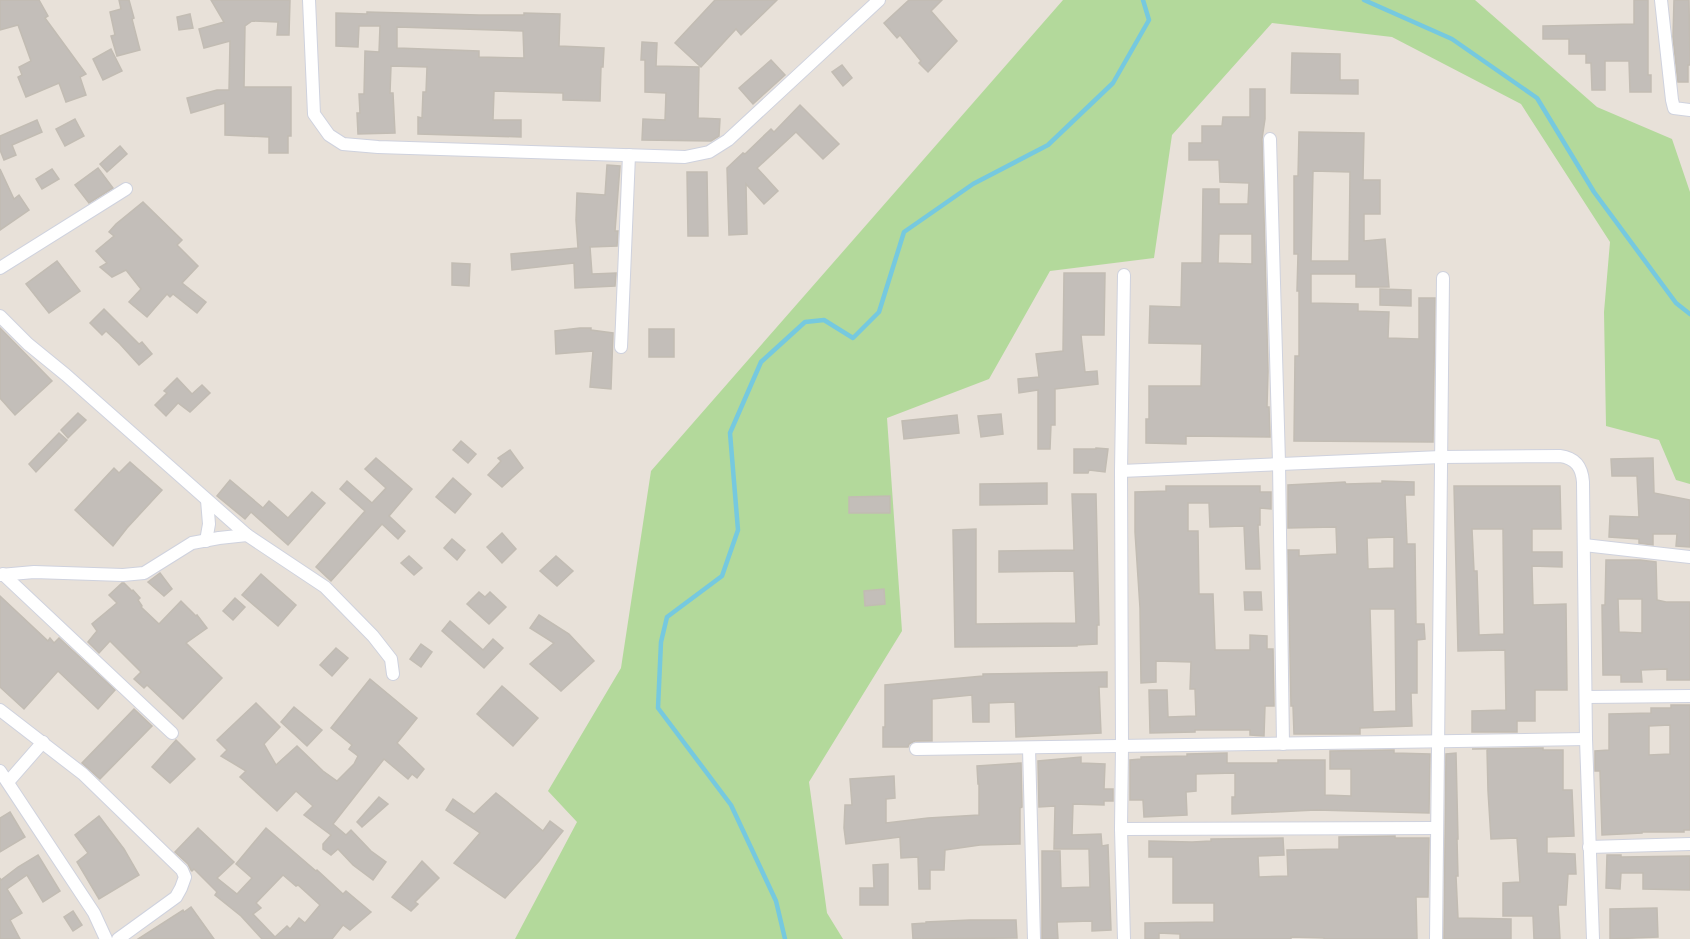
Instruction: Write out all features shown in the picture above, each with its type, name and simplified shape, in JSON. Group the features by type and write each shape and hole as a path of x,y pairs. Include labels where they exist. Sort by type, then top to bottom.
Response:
{"street":[{"path":"309,0 314,114 329,135 343,144 685,157 709,152 728,140 879,0"},
{"path":"1661,0 1674,108 1690,110"},
{"path":"1270,138 1279,463 1283,744"},
{"path":"621,347 629,155"},
{"path":"0,268 126,189"},
{"path":"1124,275 1120,471 1121,829 1124,939"},
{"path":"1436,939 1443,278"},
{"path":"0,316 28,344 247,535 325,587 373,636 391,659 393,674"},
{"path":"1120,471 1441,457 1570,457 1582,473 1586,739 1593,939"},
{"path":"206,541 209,524 207,500"},
{"path":"2,575 34,572 123,575 144,573 192,543 247,535"},
{"path":"1584,544 1690,557"},
{"path":"2,575 171,733"},
{"path":"1586,697 1690,696"},
{"path":"0,710 83,774 182,870 185,877 176,897 118,939"},
{"path":"916,749 1586,739"},
{"path":"8,783 43,742"},
{"path":"1029,748 1034,939"},
{"path":"0,771 94,913 106,939"},
{"path":"1121,829 1437,828"},
{"path":"1590,847 1690,844"}],"green space":[{"path":"1063,0 1475,0 1597,107 1672,139 1690,192 1690,484 1676,480 1659,440 1606,426 1604,312 1610,242 1521,104 1392,37 1272,23 1172,135 1154,258 1050,271 989,379 887,418 902,631 809,782 827,913 843,939 515,939 577,822 548,791 621,668 651,471"}],"building":[{"path":"0,0 39,0 48,16 45,18 86,74 80,77 86,95 66,102 59,83 26,97 18,77 22,75 19,67 31,61 18,25 0,30"},
{"path":"119,0 129,0 140,50 117,56 111,36 115,35 110,12 121,9"},
{"path":"211,0 290,0 289,35 277,35 278,22 252,21 245,26 244,87 291,87 291,136 288,136 288,153 269,153 269,137 225,135 225,103 191,113 187,98 217,90 229,90 230,41 204,48 199,29 224,22"},
{"path":"715,0 777,0 741,35 736,29 701,67 675,43"},
{"path":"909,0 942,0 931,11 957,41 928,72 900,35 897,38 884,23"},
{"path":"1634,0 1648,0 1648,75 1651,75 1651,92 1630,92 1629,61 1605,61 1605,90 1592,90 1591,63 1586,63 1586,54 1569,54 1569,39 1543,39 1543,26 1634,24"},
{"path":"1674,0 1689,0 1688,82 1678,82 1673,37"},
{"path":"367,12 479,15 560,14 559,46 604,48 600,101 563,100 563,93 494,91 493,120 521,120 521,137 418,134 418,117 422,118 423,92 426,92 427,67 391,66 390,93 393,93 395,133 358,134 357,113 360,113 359,94 364,94 365,51 379,52 380,26 359,26 358,47 336,46 336,13 367,14","holes":["397,27 523,31 524,58 479,57 479,51 397,48"]},
{"path":"190,14 193,28 179,30 177,17"},
{"path":"642,42 657,43 656,66 699,67 698,118 720,119 719,136 711,141 642,140 643,119 665,120 666,93 645,92 645,60 641,60"},
{"path":"111,49 122,71 103,80 93,59"},
{"path":"1292,53 1340,54 1340,80 1358,80 1358,94 1291,93"},
{"path":"771,60 785,75 753,104 739,88"},
{"path":"842,65 852,78 843,86 832,72"},
{"path":"1250,89 1265,89 1262,139 1267,407 1269,407 1270,437 1186,436 1186,444 1146,443 1149,386 1201,386 1202,344 1149,343 1150,306 1181,307 1182,263 1202,263 1203,189 1219,189 1219,204 1248,204 1249,183 1220,182 1219,160 1189,160 1189,143 1202,143 1202,126 1222,126 1223,117 1250,117","holes":["1219,234 1252,234 1252,264 1218,263"]},
{"path":"800,105 839,144 823,159 796,132 757,168 778,191 764,204 746,184 747,234 729,235 727,168 771,129 774,132"},
{"path":"75,119 84,136 65,146 56,129"},
{"path":"37,120 42,132 12,145 16,155 4,160 0,150 0,136"},
{"path":"1299,132 1364,133 1363,180 1380,180 1380,214 1364,214 1364,241 1385,239 1389,287 1356,287 1356,274 1311,274 1311,303 1358,304 1358,311 1389,312 1388,338 1419,339 1419,298 1435,298 1433,442 1294,441 1295,356 1299,356 1299,291 1297,291 1298,254 1294,254 1294,176 1298,176","holes":["1313,171 1350,172 1349,261 1311,261"]},
{"path":"120,146 127,154 107,172 100,164"},
{"path":"607,165 620,166 615,231 618,231 617,246 590,247 592,274 616,273 615,286 575,288 574,263 512,270 511,254 578,248 577,193 605,195"},
{"path":"98,168 113,188 89,203 75,185"},
{"path":"0,169 14,199 19,195 29,210 0,230"},
{"path":"52,169 59,179 42,189 36,179"},
{"path":"687,172 707,172 708,236 688,236"},
{"path":"143,202 182,240 177,245 198,266 182,283 206,302 197,313 173,294 170,297 167,294 147,317 129,302 141,289 126,270 112,277 100,267 107,263 96,251 114,236 109,232 116,224"},
{"path":"57,261 80,291 49,313 26,284"},
{"path":"452,263 470,264 469,286 452,285"},
{"path":"1064,273 1105,273 1104,335 1081,335 1085,372 1097,371 1098,384 1055,389 1055,425 1051,425 1050,449 1038,449 1038,390 1019,393 1018,379 1039,377 1036,354 1063,351"},
{"path":"1380,289 1411,290 1411,306 1380,305"},
{"path":"104,309 139,344 142,342 152,354 139,365 106,331 102,335 90,323"},
{"path":"0,328 52,381 15,415 0,398"},
{"path":"580,328 613,333 611,389 590,387 593,351 556,354 555,331"},
{"path":"649,329 674,329 674,357 649,357"},
{"path":"177,378 192,394 202,385 210,393 190,412 178,403 166,416 155,405 167,393 164,391"},
{"path":"78,413 86,420 68,438 61,430"},
{"path":"1001,414 1003,434 981,437 978,416"},
{"path":"957,415 959,433 904,439 902,421"},
{"path":"59,433 67,440 36,472 29,464"},
{"path":"461,441 476,454 468,463 453,450"},
{"path":"1074,449 1108,449 1105,472 1089,470 1088,473 1074,473"},
{"path":"510,450 523,468 502,487 488,475 501,461 498,458"},
{"path":"376,458 412,489 389,516 405,531 398,539 382,524 331,581 316,567 365,511 340,489 347,481 372,503 386,488 365,469"},
{"path":"1653,458 1654,493 1690,500 1690,547 1676,546 1677,534 1653,534 1653,545 1639,543 1639,539 1609,537 1610,516 1639,517 1637,476 1612,476 1611,459"},
{"path":"130,462 162,490 113,546 75,510 114,468 119,473"},
{"path":"453,478 471,494 455,513 436,497"},
{"path":"230,480 263,508 269,501 288,518 312,492 325,503 288,545 251,512 245,519 217,496"},
{"path":"1382,481 1414,482 1414,495 1405,495 1407,544 1415,544 1416,624 1424,624 1425,639 1417,640 1417,693 1411,693 1412,726 1360,728 1360,734 1294,734 1293,706 1291,706 1288,550 1299,550 1299,556 1337,554 1336,527 1288,528 1288,485 1382,483","holes":["1394,537 1394,568 1368,569 1367,538","1370,609 1395,609 1396,711 1373,712"]},
{"path":"1047,483 1047,504 980,505 980,484"},
{"path":"1166,486 1260,486 1260,492 1271,492 1271,509 1260,508 1260,525 1258,525 1260,569 1246,569 1244,526 1210,527 1209,503 1188,503 1188,531 1198,531 1199,594 1213,594 1215,650 1250,650 1250,635 1267,636 1267,649 1273,649 1274,706 1265,706 1264,736 1250,735 1250,730 1150,733 1149,690 1167,690 1168,717 1196,716 1195,689 1190,689 1191,662 1156,661 1156,682 1141,683 1135,492 1166,491"},
{"path":"1454,486 1560,486 1561,529 1532,529 1532,552 1562,552 1562,567 1532,566 1533,605 1566,604 1567,690 1535,690 1535,721 1517,721 1517,732 1472,732 1472,711 1506,710 1505,650 1458,651","holes":["1472,529 1503,529 1504,634 1479,635 1477,571 1474,571"]},
{"path":"1072,494 1096,494 1099,625 1097,625 1097,644 955,647 953,530 976,529 976,624 1076,623 1074,571 999,572 999,551 1074,550"},
{"path":"890,496 890,513 849,513 849,497"},
{"path":"502,533 516,549 502,563 487,547"},
{"path":"452,539 465,550 457,560 444,548"},
{"path":"409,556 422,568 414,575 401,563"},
{"path":"556,556 573,571 557,586 540,571"},
{"path":"1606,560 1656,562 1657,600 1690,602 1690,680 1667,680 1667,669 1641,670 1642,682 1621,682 1621,675 1603,675 1602,605 1605,605","holes":["1618,599 1642,599 1642,633 1619,632"]},
{"path":"160,573 172,589 164,596 148,582"},
{"path":"261,574 296,605 278,626 242,595"},
{"path":"122,583 133,590 140,598 138,600 141,607 159,624 181,601 197,615 207,628 186,643 222,678 183,719 147,685 144,688 134,679 141,672 110,641 99,653 88,642 97,631 92,624 117,603 109,595"},
{"path":"884,589 885,604 865,606 864,591"},
{"path":"479,592 485,597 490,592 506,607 489,624 467,604"},
{"path":"1244,592 1261,592 1262,610 1245,610"},
{"path":"0,596 48,641 50,638 54,643 59,638 115,690 98,709 58,671 24,709 0,687"},
{"path":"235,598 245,607 233,620 223,611"},
{"path":"539,615 569,634 594,661 561,691 530,664 554,643 530,628"},
{"path":"450,621 483,650 493,639 503,648 484,668 442,631"},
{"path":"421,644 432,652 421,667 410,659"},
{"path":"336,648 348,658 332,676 320,665"},
{"path":"1107,672 1107,687 1099,687 1101,733 1016,737 1015,702 989,703 989,722 973,722 972,695 932,699 932,741 915,741 908,747 883,747 885,685 983,676 983,674"},
{"path":"370,679 417,718 397,743 424,769 417,778 412,774 408,779 384,759 333,824 346,835 351,830 371,851 386,862 373,880 353,865 338,849 331,855 323,849 323,844 331,835 304,815 313,806 296,791 277,811 240,777 246,771 221,756 227,750 217,740 256,703 280,727 264,744 276,765 297,746 337,781 354,764 358,756 349,749 352,745 331,728"},
{"path":"502,686 538,718 513,746 477,714"},
{"path":"1671,705 1690,705 1690,830 1602,835 1600,771 1595,771 1595,751 1609,750 1609,714 1651,713 1651,708 1671,708","holes":["1670,725 1670,754 1649,755 1649,726"]},
{"path":"294,707 322,730 307,746 281,722"},
{"path":"134,709 152,726 100,779 82,763"},
{"path":"176,740 195,759 170,783 152,767"},
{"path":"1543,748 1543,750 1563,750 1563,790 1572,790 1574,836 1547,837 1547,853 1575,854 1576,874 1568,874 1566,905 1558,905 1560,939 1534,939 1533,916 1503,916 1503,883 1520,882 1517,838 1491,839 1487,749 1472,749"},
{"path":"1394,750 1394,753 1430,754 1429,813 1316,810 1232,814 1235,773 1196,774 1196,791 1186,792 1187,815 1144,817 1143,800 1130,800 1130,760 1141,759 1141,757 1227,753 1227,763 1325,760 1325,795 1351,796 1351,769 1330,769 1330,751"},
{"path":"1456,753 1458,918 1511,919 1511,939 1444,939 1446,754"},
{"path":"1081,757 1081,763 1105,764 1104,789 1113,789 1113,801 1104,801 1104,805 1073,804 1072,835 1101,834 1102,846 1108,845 1111,930 1092,931 1092,921 1057,922 1058,939 1042,939 1042,851 1060,851 1061,888 1090,887 1089,849 1054,849 1055,806 1039,807 1038,761"},
{"path":"1021,763 1020,844 980,845 945,850 944,870 930,870 930,889 919,889 918,857 901,858 900,837 846,844 845,805 852,805 850,779 894,776 895,798 886,799 886,823 979,815 977,766"},
{"path":"496,793 543,831 550,821 563,831 505,898 454,863 480,833 446,810 453,799 474,814"},
{"path":"379,797 388,804 362,827 357,822"},
{"path":"10,812 25,837 0,852 0,818"},
{"path":"99,816 124,849 139,875 99,899 77,862 88,853 75,835"},
{"path":"198,828 234,862 217,878 237,894 252,878 236,864 266,828 343,894 346,891 371,912 350,930 343,925 332,939 262,939 241,916 215,895 217,892 194,869 192,871 175,852","holes":["283,875 296,886 298,885 320,905 305,923 299,918 290,929 287,926 275,937 253,914 261,908 256,903"]},
{"path":"1395,836 1395,838 1429,838 1428,897 1416,897 1417,939 1291,937 1291,939 1180,939 1180,934 1159,933 1159,939 1145,939 1145,923 1214,922 1214,903 1173,903 1173,857 1149,857 1149,841 1192,842 1211,841 1211,839 1283,838 1284,855 1258,856 1259,877 1288,876 1287,850 1339,849 1339,837"},
{"path":"38,855 60,891 43,902 27,875 7,889 22,913 10,920 20,939 0,939 0,878 1,880"},
{"path":"1607,855 1621,855 1621,857 1690,856 1690,890 1643,889 1643,873 1621,873 1620,889 1606,888"},
{"path":"422,861 439,878 415,902 418,904 411,911 392,897"},
{"path":"888,864 888,905 860,905 860,888 874,888 873,865"},
{"path":"191,907 214,939 138,939 183,910 184,912"},
{"path":"1657,908 1658,937 1610,939 1610,909"},
{"path":"73,911 82,925 73,931 64,917"},
{"path":"1016,920 1017,938 913,939 912,924"}],"waterway":[{"path":"785,939 776,901 731,805 658,708 661,642 667,617 722,576 738,530 730,433 761,362 805,322 824,320 853,338 879,312 904,232 973,184 1048,145 1113,83 1149,20 1143,0"},
{"path":"1364,0 1452,39 1537,98 1594,192 1676,303 1690,314"}]}
